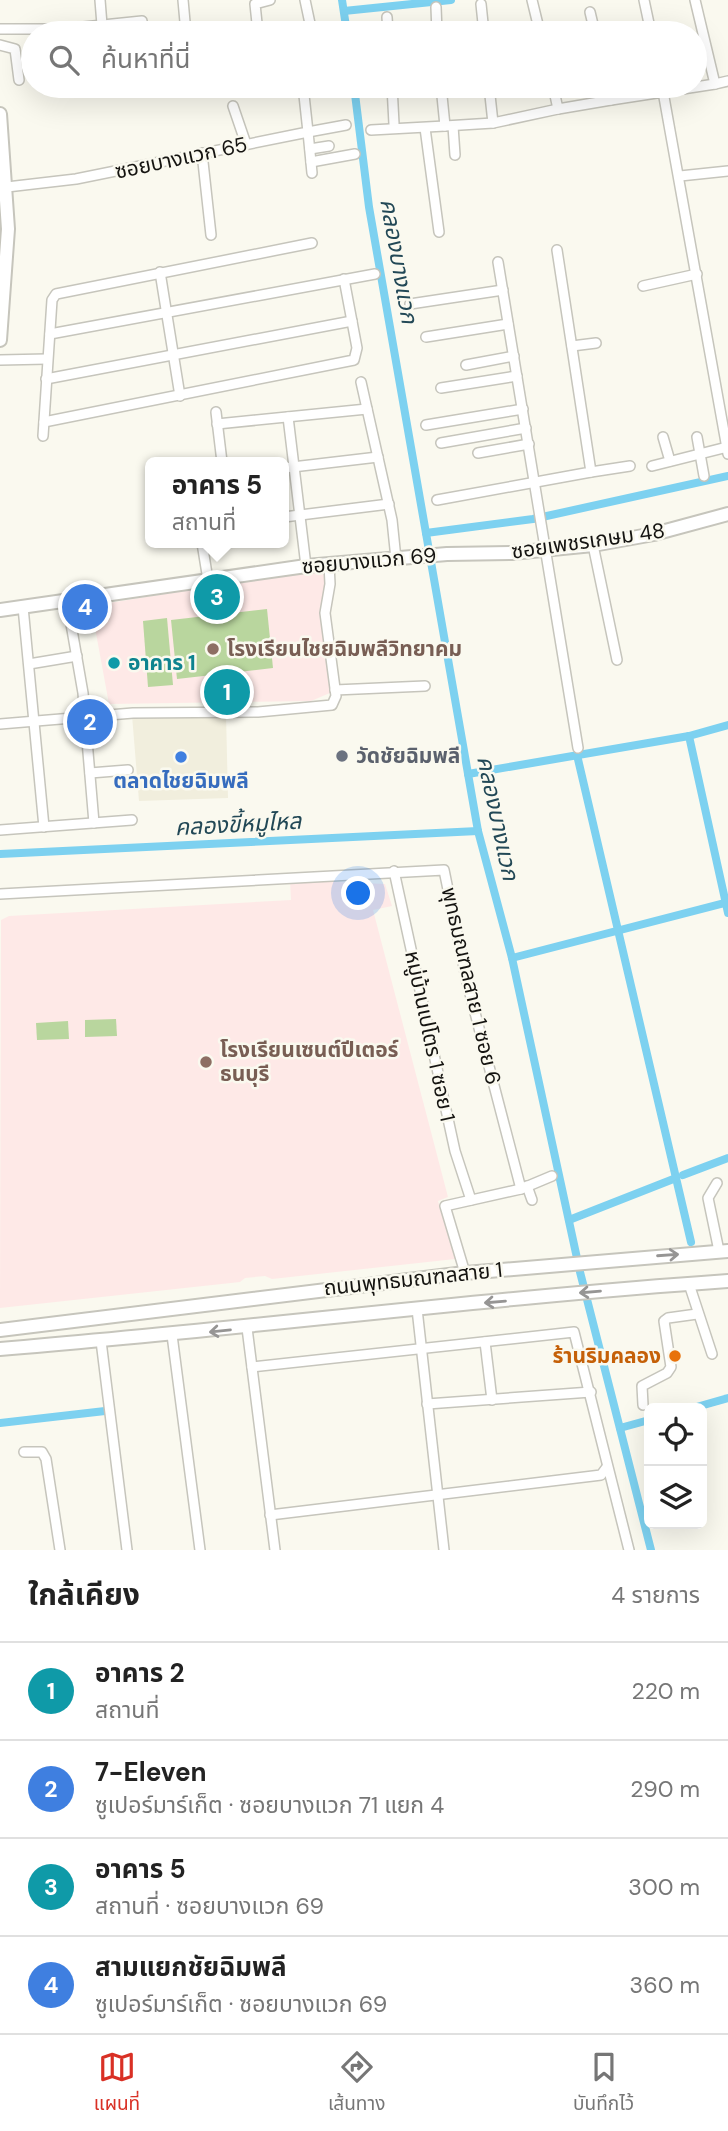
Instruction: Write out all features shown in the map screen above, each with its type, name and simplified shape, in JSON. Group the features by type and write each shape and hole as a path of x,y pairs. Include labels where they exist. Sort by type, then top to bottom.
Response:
{"main road":[{"path":"0,114 6,187 0,340"},
{"name":"ซอยเพชรเกษม 48","path":"447,554 545,551 593,545 654,534 728,514"},
{"name":"ซอยบางแวก 69","path":"0,610 306,566 447,554"},
{"name":"ถนนพุทธมณฑลสาย 1","path":"0,1330 465,1273 557,1263 724,1251"},
{"name":"ถนนพุทธมณฑลสาย 1","path":"0,1349 247,1328 563,1294 728,1281"},
{"name":"ถนนพุทธมณฑลสาย 1","path":"0,1322 99,1316"},
{"name":"ถนนพุทธมณฑลสาย 1","path":"0,1356 101,1340"}],"street":[{"path":"100,0 102,21"},
{"path":"183,0 185,21"},
{"path":"257,21 255,4 270,0"},
{"path":"305,0 309,21"},
{"path":"532,0 537,21"},
{"path":"645,0 649,21"},
{"path":"695,0 700,21"},
{"path":"481,4 483,21"},
{"path":"436,7 437,21"},
{"path":"590,12 592,21"},
{"path":"387,17 387,21"},
{"path":"0,29 21,28"},
{"path":"0,45 15,49 19,80"},
{"path":"707,50 715,84"},
{"path":"707,85 728,81"},
{"path":"304,98 312,173"},
{"path":"393,98 394,124"},
{"path":"443,98 455,155"},
{"path":"490,98 493,122"},
{"path":"556,98 558,109"},
{"path":"371,131 493,122 620,98"},
{"path":"652,466 700,454 727,451 680,176 664,98"},
{"path":"233,106 246,144"},
{"name":"ซอยบางแวก 65","path":"6,187 76,179 346,125"},
{"path":"425,128 439,232"},
{"path":"310,149 328,146"},
{"path":"202,153 211,235"},
{"path":"312,162 355,154"},
{"path":"680,176 728,170"},
{"path":"43,436 52,300 56,294 312,243"},
{"path":"557,250 591,472"},
{"path":"498,262 578,748"},
{"path":"160,272 180,396"},
{"path":"50,334 374,274"},
{"path":"643,286 697,274"},
{"path":"44,422 354,359 357,354 344,279"},
{"path":"410,304 503,290"},
{"path":"46,379 352,321"},
{"path":"426,337 509,324"},
{"path":"572,346 596,343"},
{"path":"466,365 514,356"},
{"path":"0,360 47,359"},
{"path":"441,388 517,376"},
{"path":"361,382 389,504 396,559"},
{"path":"218,424 367,409"},
{"path":"426,425 523,409"},
{"path":"216,412 221,457"},
{"path":"288,416 289,457"},
{"path":"441,443 526,428"},
{"path":"663,437 670,461"},
{"path":"697,437 704,476"},
{"path":"478,453 529,444"},
{"path":"306,566 300,515 289,467 377,457"},
{"path":"437,500 630,466"},
{"path":"289,516 389,504"},
{"path":"593,545 617,660"},
{"path":"203,548 208,580"},
{"path":"0,724 133,713 258,712 325,707 335,703 325,613 330,590 329,564"},
{"path":"67,601 85,718 94,823"},
{"path":"23,607 44,827"},
{"path":"29,664 77,656"},
{"path":"335,690 425,686"},
{"path":"90,773 128,770"},
{"path":"0,830 132,820"},
{"name":"พุทธมณฑลสาย 1 ซอย 6","path":"0,894 444,870 467,982 524,1187"},
{"name":"หมู่บ้านเปโตร 1 ซอย 1","path":"394,871 455,1151 471,1200"},
{"path":"465,1273 446,1206 524,1187 552,1176"},
{"path":"718,1183 708,1198 724,1251"},
{"path":"524,1187 532,1200"},
{"path":"689,1284 712,1354"},
{"path":"417,1309 444,1550"},
{"path":"643,1405 642,1386 667,1373 671,1367 664,1321 668,1318 697,1314"},
{"path":"247,1328 275,1550"},
{"path":"251,1367 574,1332 629,1550"},
{"path":"172,1335 200,1550"},
{"path":"101,1340 127,1550"},
{"path":"485,1342 492,1400"},
{"path":"427,1404 591,1392"},
{"path":"24,1452 42,1452 47,1459 60,1550 53,1550"},
{"path":"270,1515 601,1475 607,1467"}],"shaded area":[{"name":"โรงเรียนไชยฉิมพลีวิทยาคม","path":"323,568 325,589 321,604 333,689 330,693 311,701 109,704 91,606"},
{"name":"ตลาดไชยฉิมพลี","path":"226,714 228,798 139,801 132,715"},
{"name":"โรงเรียนเซนต์ปีเตอร์ ธนบุรี","path":"290,880 385,884 392,906 373,910 448,1197 438,1201 455,1259 272,1279 265,1276 245,1278 240,1282 0,1308 1,920 9,916 291,900"}],"green space":[{"path":"267,609 273,668 177,679 171,620"},
{"path":"167,618 173,685 148,687 143,621"},
{"path":"116,1019 117,1036 85,1037 85,1020"},
{"path":"68,1021 69,1039 37,1040 36,1023"}],"waterway":[{"name":"คลองบางแวก","path":"342,0 345,21"},
{"path":"344,11 451,0"},
{"name":"คลองบางแวก","path":"355,98 369,207 478,831 512,958 580,1272 651,1550"},
{"path":"426,533 533,519 728,476"},
{"path":"468,774 689,736 728,725"},
{"path":"689,736 728,913"},
{"path":"577,755 691,1242"},
{"name":"คลองขี้หมูไหล","path":"0,854 478,831"},
{"path":"512,958 728,902"},
{"path":"683,1175 728,1158"},
{"path":"569,1220 676,1178"},
{"path":"707,1404 728,1398"},
{"path":"0,1423 105,1411"},
{"path":"620,1428 644,1421"}],"place":[{"name":"อาคาร 5","path":"217,597"},
{"name":"สามแยกชัยฉิมพลี","path":"85,607"},
{"name":"โรงเรียนไชยฉิมพลีวิทยาคม","path":"213,649"},
{"name":"อาคาร 1","path":"114,663"},
{"name":"อาคาร 2","path":"227,692"},
{"name":"7-Eleven","path":"90,722"},
{"name":"วัดชัยฉิมพลี","path":"342,756"},
{"name":"ตลาดไชยฉิมพลี","path":"181,757"},
{"name":"โรงเรียนเซนต์ปีเตอร์ ธนบุรี","path":"206,1062"},
{"name":"ร้านริมคลอง","path":"675,1356"}]}
